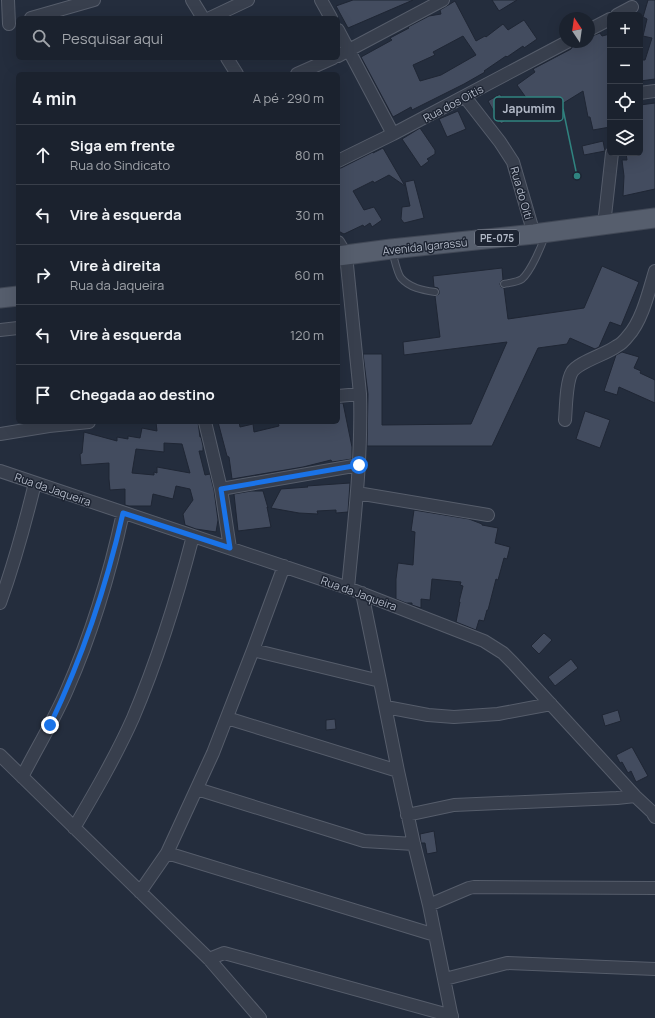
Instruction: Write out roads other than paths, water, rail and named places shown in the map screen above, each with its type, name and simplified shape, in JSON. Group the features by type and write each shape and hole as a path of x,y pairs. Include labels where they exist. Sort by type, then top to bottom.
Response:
{"main road":[{"name":"Avenida Igarassú","path":"341,251 392,249 541,233 655,218"},
{"path":"0,298 16,296"}],"street":[{"path":"8,0 9,24"},
{"path":"38,16 94,0"},
{"path":"192,0 202,16"},
{"path":"214,16 248,0"},
{"path":"321,0 330,16"},
{"path":"340,55 443,0"},
{"path":"623,12 632,7"},
{"path":"595,27 607,21"},
{"path":"340,34 393,134"},
{"name":"Rua dos Oitis","path":"340,160 465,97 559,46"},
{"path":"228,60 236,72"},
{"path":"302,72 328,60"},
{"path":"643,93 655,91"},
{"name":"Rua do Oiti","path":"465,97 500,142 513,162 541,233"},
{"path":"604,225 612,156"},
{"path":"341,251 360,394 359,465 348,588"},
{"path":"565,420 568,387 572,372 582,364 617,346 628,336 636,324 645,303 655,271"},
{"path":"0,330 16,328"},
{"path":"340,396 360,394"},
{"path":"0,434 49,424"},
{"path":"205,424 221,489 230,548"},
{"path":"221,489 359,465"},
{"name":"Rua da Jaqueira","path":"0,471 348,588 484,641 503,653 635,796 654,814"},
{"path":"0,603 14,561 34,483"},
{"path":"357,493 488,515"},
{"path":"22,776 67,690 104,588 123,513"},
{"path":"74,828 114,757 133,719 161,646 173,609 192,536"},
{"path":"140,892 167,853 213,753 284,566"},
{"path":"209,959 224,954 452,1017 429,905 398,771 362,593"},
{"path":"253,650 380,681"},
{"path":"386,707 428,715 454,717 498,714 551,704"},
{"path":"227,718 398,771"},
{"path":"0,755 209,959 260,1018"},
{"path":"197,789 364,841 414,844"},
{"path":"408,815 454,805 635,796"},
{"path":"167,853 435,935"},
{"path":"429,905 468,888 474,887 655,888"},
{"path":"445,979 507,963 655,969"}],"lane":[{"path":"504,284 522,279 529,270 537,255 541,233"},
{"path":"392,249 400,277 410,286 420,290 435,292"}],"place":[{"name":"Japumim","path":"577,176"}]}
